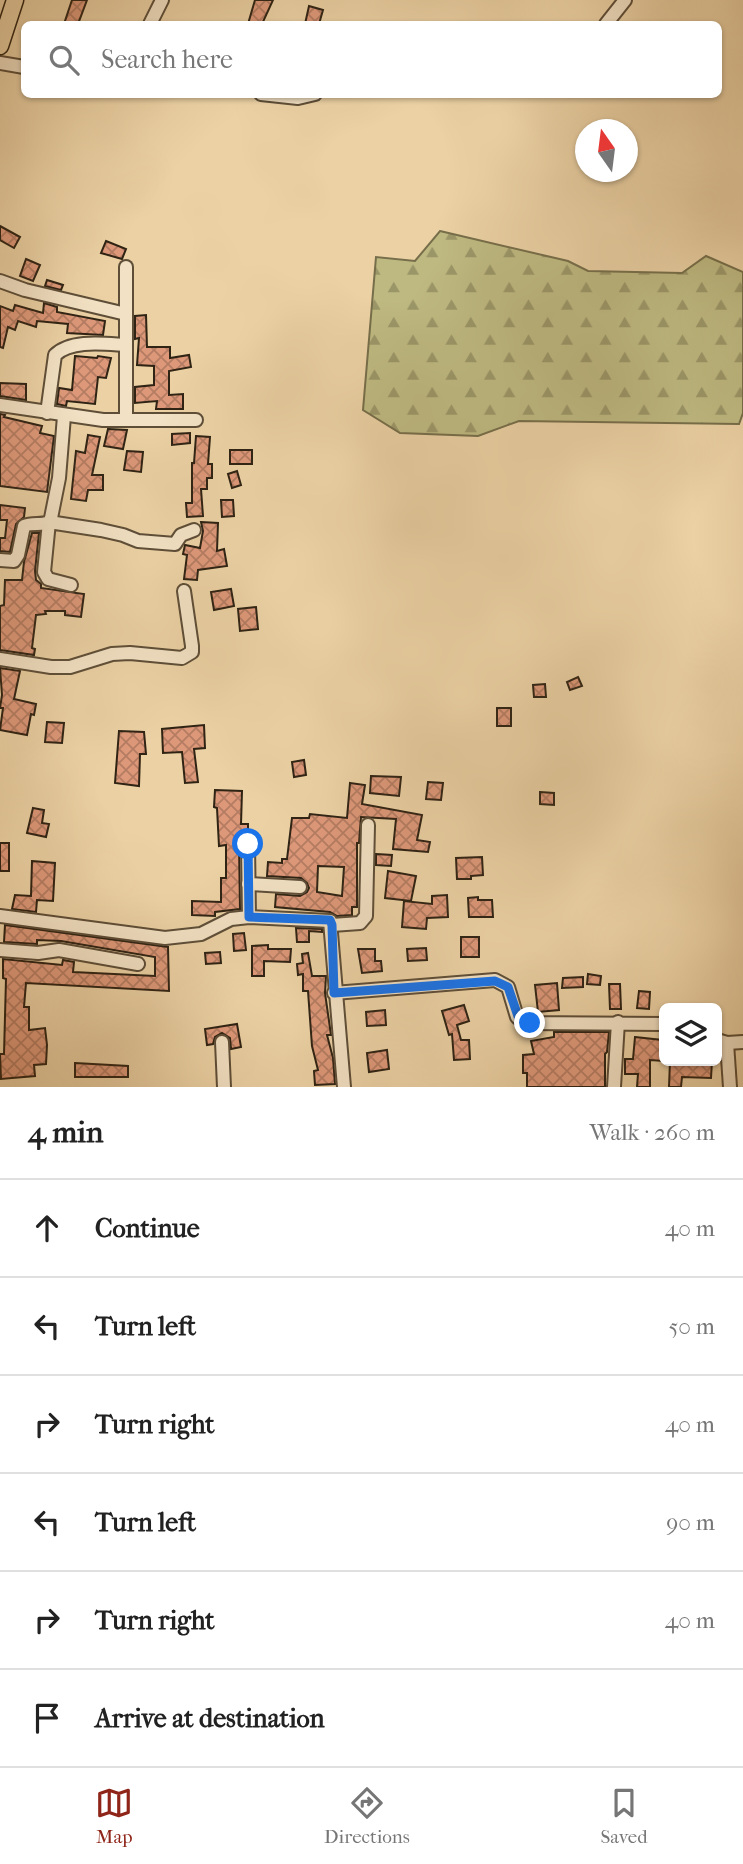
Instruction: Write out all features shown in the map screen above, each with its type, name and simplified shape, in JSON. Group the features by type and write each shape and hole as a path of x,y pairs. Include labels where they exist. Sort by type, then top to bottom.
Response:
{"main road":[{"path":"0,46 15,0"}],"street":[{"path":"152,21 162,0"},
{"path":"608,21 625,0"},
{"path":"0,63 21,66"},
{"path":"126,267 126,420"},
{"path":"0,281 25,290 126,314"},
{"path":"47,413 55,355 58,351 97,344 126,345"},
{"path":"0,405 64,416 126,420 196,420"},
{"path":"64,416 59,478 49,522 44,572 48,579 71,585"},
{"path":"0,560 14,561 18,555 24,526 49,522 124,535 138,541 175,544 181,535 194,530"},
{"path":"0,659 51,667 70,667 112,654 183,658 188,656 192,646 184,590"},
{"path":"332,925 360,923 366,916 368,825"},
{"path":"248,844 249,917"},
{"path":"248,884 300,887"},
{"path":"0,916 165,938 201,934 231,919 249,917 330,920 334,993 344,1087"},
{"path":"0,950 38,953 59,950 138,964"},
{"path":"334,993 495,981 508,987 517,1017 524,1023 659,1024"},
{"path":"614,1087 618,1022"},
{"path":"222,1042 224,1087"},
{"path":"730,1087 722,1042 743,1042"}],"green space":[{"path":"440,231 568,261 588,271 682,273 706,256 743,272 743,413 739,424 519,421 478,436 400,433 363,410 376,257 415,261"}],"building":[{"path":"72,0 87,0 79,21 65,21"},
{"path":"255,0 273,0 263,21 249,21"},
{"path":"309,6 323,10 320,21 306,21"},
{"path":"0,226 20,237 14,248 0,240"},
{"path":"106,241 126,249 122,259 101,253"},
{"path":"26,259 40,265 33,281 20,276"},
{"path":"47,280 63,285 61,290 45,286"},
{"path":"44,303 57,307 57,312 105,321 103,335 67,333 68,324 37,321 36,327 18,321 15,330 8,327 3,348 0,347 0,306 13,311 15,305 43,313"},
{"path":"146,315 147,347 170,347 170,358 189,355 191,367 169,371 169,395 183,394 183,409 156,409 157,401 135,403 135,387 154,385 154,366 137,365 139,338 135,339 135,316"},
{"path":"75,356 111,358 106,378 98,377 95,404 67,401 66,406 57,404 59,388 72,390"},
{"path":"0,383 26,384 26,400 0,396"},
{"path":"0,414 42,426 40,433 54,436 47,492 0,486"},
{"path":"108,429 127,430 123,449 104,446"},
{"path":"190,433 190,443 172,445 172,434"},
{"path":"88,435 100,437 92,475 103,475 103,490 88,490 86,501 71,499 76,451 85,453"},
{"path":"196,436 210,437 208,464 212,464 212,478 207,478 207,489 201,489 203,516 187,517 186,503 192,503 192,463"},
{"path":"230,450 252,450 252,464 230,464"},
{"path":"127,451 143,452 141,472 124,470"},
{"path":"237,471 241,485 232,488 228,474"},
{"path":"221,500 233,500 234,516 222,517"},
{"path":"0,505 25,508 24,517 16,524 10,552 0,551 0,538 5,538 7,520 0,520"},
{"path":"201,522 218,523 217,551 224,549 227,566 198,570 197,580 184,579 187,555 183,554 185,545 200,548 203,531"},
{"path":"32,533 39,533 35,571 41,588 84,594 81,617 65,615 65,611 45,611 46,614 36,615 32,648 35,649 34,655 0,650 0,606 4,605 5,580 22,580"},
{"path":"231,589 234,606 214,610 211,592"},
{"path":"256,607 258,629 240,631 238,609"},
{"path":"0,668 20,671 14,699 36,704 27,735 0,730 3,708 0,708"},
{"path":"578,677 582,686 570,690 567,682"},
{"path":"545,684 546,697 534,697 533,685"},
{"path":"497,708 511,708 511,726 497,726"},
{"path":"47,722 64,723 62,743 45,742"},
{"path":"204,725 205,748 194,749 198,782 185,783 182,752 163,753 162,729"},
{"path":"119,731 144,732 146,754 140,754 139,786 115,783"},
{"path":"304,760 306,775 294,777 292,762"},
{"path":"371,776 401,777 399,796 370,793"},
{"path":"428,782 443,783 441,800 426,799"},
{"path":"350,783 365,785 362,804 422,815 417,840 430,842 428,852 393,849 396,819 361,817 357,843 357,907 352,907 352,915 337,916 330,912 275,907 276,894 300,896 309,888 301,878 267,876 268,862 282,863 282,859 287,859 292,818 309,818 310,814 347,818","holes":["318,866 344,867 342,896 317,892"]},
{"path":"215,790 242,791 241,824 248,824 248,835 243,837 239,844 240,909 215,912 215,916 192,915 192,901 221,902 221,878 226,878 226,845 219,846 217,808 214,807"},
{"path":"540,792 554,793 554,805 540,804"},
{"path":"33,808 44,810 42,823 49,824 46,837 27,833"},
{"path":"0,843 9,843 9,871 0,871"},
{"path":"376,854 392,855 391,866 376,865"},
{"path":"482,857 483,875 471,876 471,879 457,879 456,858"},
{"path":"32,861 55,863 53,901 37,900 36,912 12,909 15,895 31,896"},
{"path":"388,871 416,876 411,901 385,898"},
{"path":"447,895 448,917 427,918 426,929 402,927 404,901 432,904 432,896"},
{"path":"478,897 478,900 492,900 493,917 469,917 468,898"},
{"path":"5,925 168,947 169,991 26,983 24,1007 29,1007 29,1030 45,1028 46,1064 34,1065 35,1076 1,1079 0,1054 4,1054 6,979 3,978 3,959 62,965 63,960 74,962 73,972 155,976 155,957 61,941 37,940 37,944 4,942"},
{"path":"296,928 322,929 322,932 309,931 309,942 297,942"},
{"path":"244,933 246,950 234,951 233,934"},
{"path":"461,937 479,937 479,957 461,957"},
{"path":"268,945 268,949 291,949 290,962 264,961 264,976 252,976 252,946"},
{"path":"426,948 427,960 408,961 407,949"},
{"path":"358,949 375,949 375,961 381,961 382,971 362,973"},
{"path":"220,952 221,963 206,964 205,953"},
{"path":"308,953 312,976 326,976 325,993 331,1035 327,1035 333,1058 335,1084 315,1085 314,1071 318,1070 312,1046 308,991 303,991 303,974 298,975 297,964 303,963 302,954"},
{"path":"588,974 601,976 600,985 587,984"},
{"path":"583,977 583,987 562,988 563,978"},
{"path":"557,983 559,1010 538,1012 535,985"},
{"path":"609,984 620,984 621,1009 610,1009"},
{"path":"639,991 650,992 649,1009 637,1008"},
{"path":"464,1005 469,1021 457,1025 461,1040 469,1040 470,1059 454,1060 452,1034 449,1035 442,1011"},
{"path":"385,1010 386,1025 367,1026 366,1012"},
{"path":"237,1024 241,1047 231,1049 230,1038 222,1033 215,1037 213,1044 207,1045 205,1029"},
{"path":"554,1032 609,1032 605,1054 605,1087 527,1087 527,1073 523,1073 523,1055 534,1054 531,1041 554,1037"},
{"path":"635,1037 659,1040 659,1061 650,1060 650,1087 637,1087 638,1074 625,1074 625,1059 633,1059"},
{"path":"387,1050 389,1069 369,1072 367,1053"},
{"path":"75,1063 128,1066 128,1077 75,1077"},
{"path":"670,1066 712,1066 711,1078 682,1077 681,1087 669,1087"}],"route":[{"path":"248,844 249,917 330,920 334,993 495,981 508,987 520,1022 530,1023"}]}
